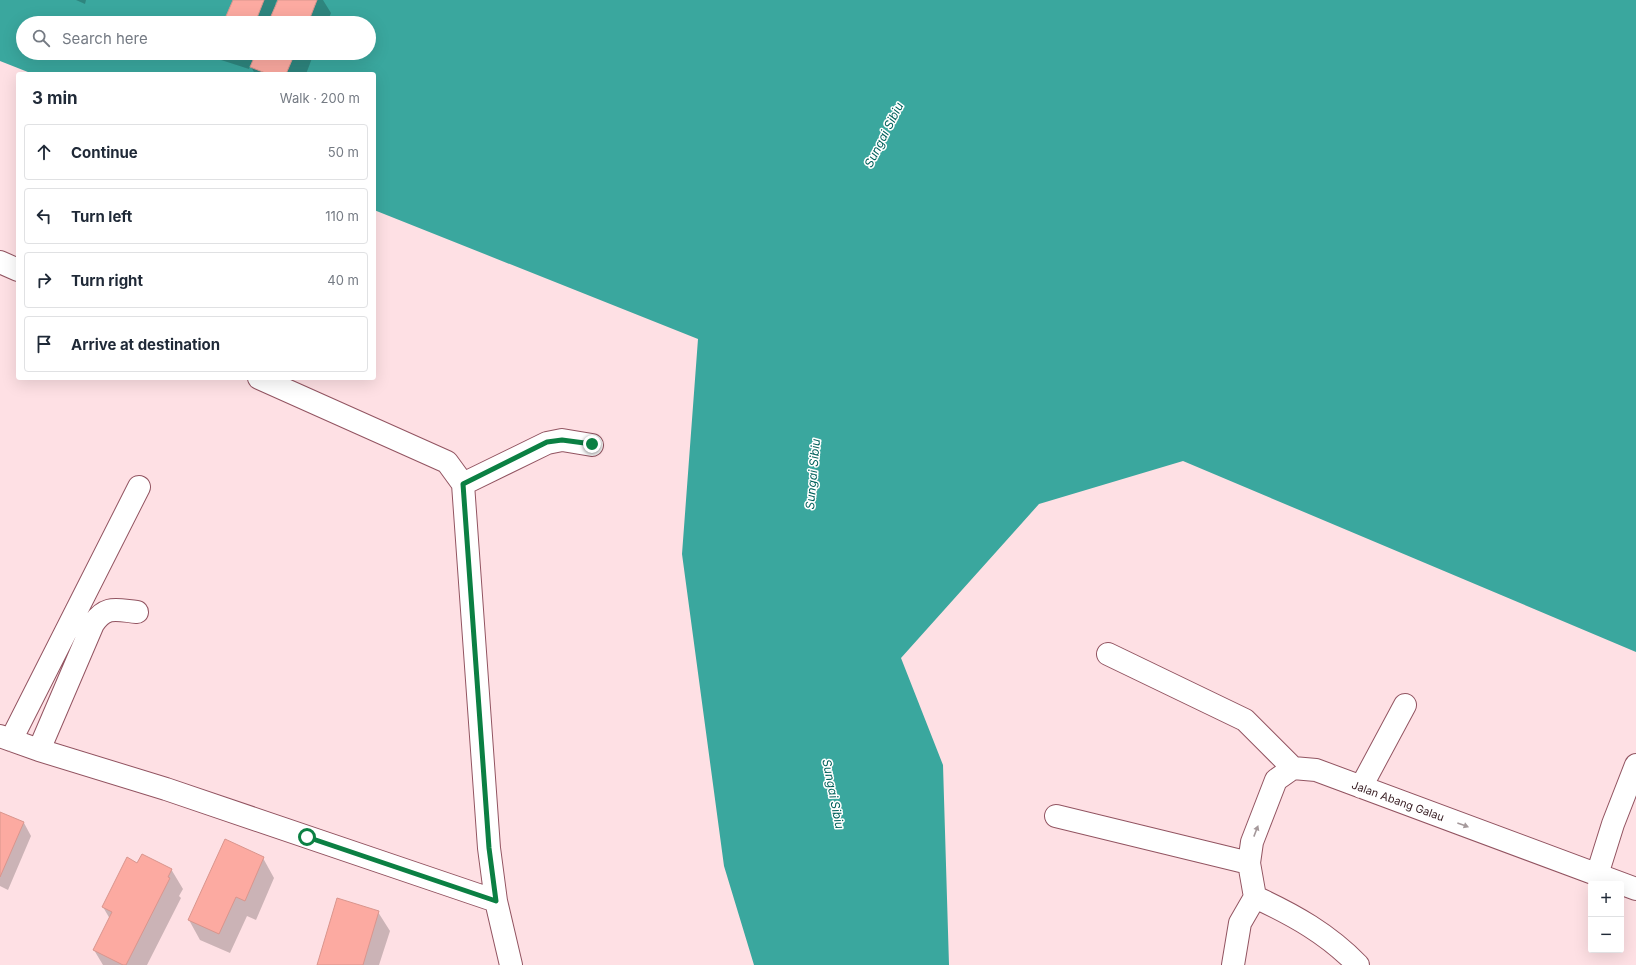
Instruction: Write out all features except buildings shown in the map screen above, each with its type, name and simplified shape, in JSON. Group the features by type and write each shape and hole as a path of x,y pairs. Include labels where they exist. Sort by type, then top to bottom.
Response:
{"street":[{"path":"0,262 16,269"},
{"path":"263,380 447,462 463,484 489,848 496,901 511,965"},
{"path":"463,484 547,442 562,440 592,444"},
{"path":"139,487 5,738 166,789 496,901"},
{"path":"39,750 93,624 99,615 108,610 137,612"},
{"path":"1108,654 1246,720 1293,768 1276,780 1252,842 1249,863 1255,897 1240,923 1233,965"},
{"path":"1361,787 1404,705"},
{"path":"1597,875 1613,824 1636,765"},
{"name":"Jalan Abang Galau","path":"1293,768 1316,770 1636,889"},
{"path":"1056,816 1249,863"},
{"path":"1255,897 1296,916 1343,949 1358,965"}],"water":[{"name":"Sungai Sibiu","path":"0,0 1636,0 1636,652 1183,461 1039,504 901,658 943,765 949,965 754,965 724,866 682,554 698,339 376,211 376,72 28,72 0,61"}],"route":[{"path":"307,837 496,901 489,848 463,484 547,442 562,440 592,444"}]}
